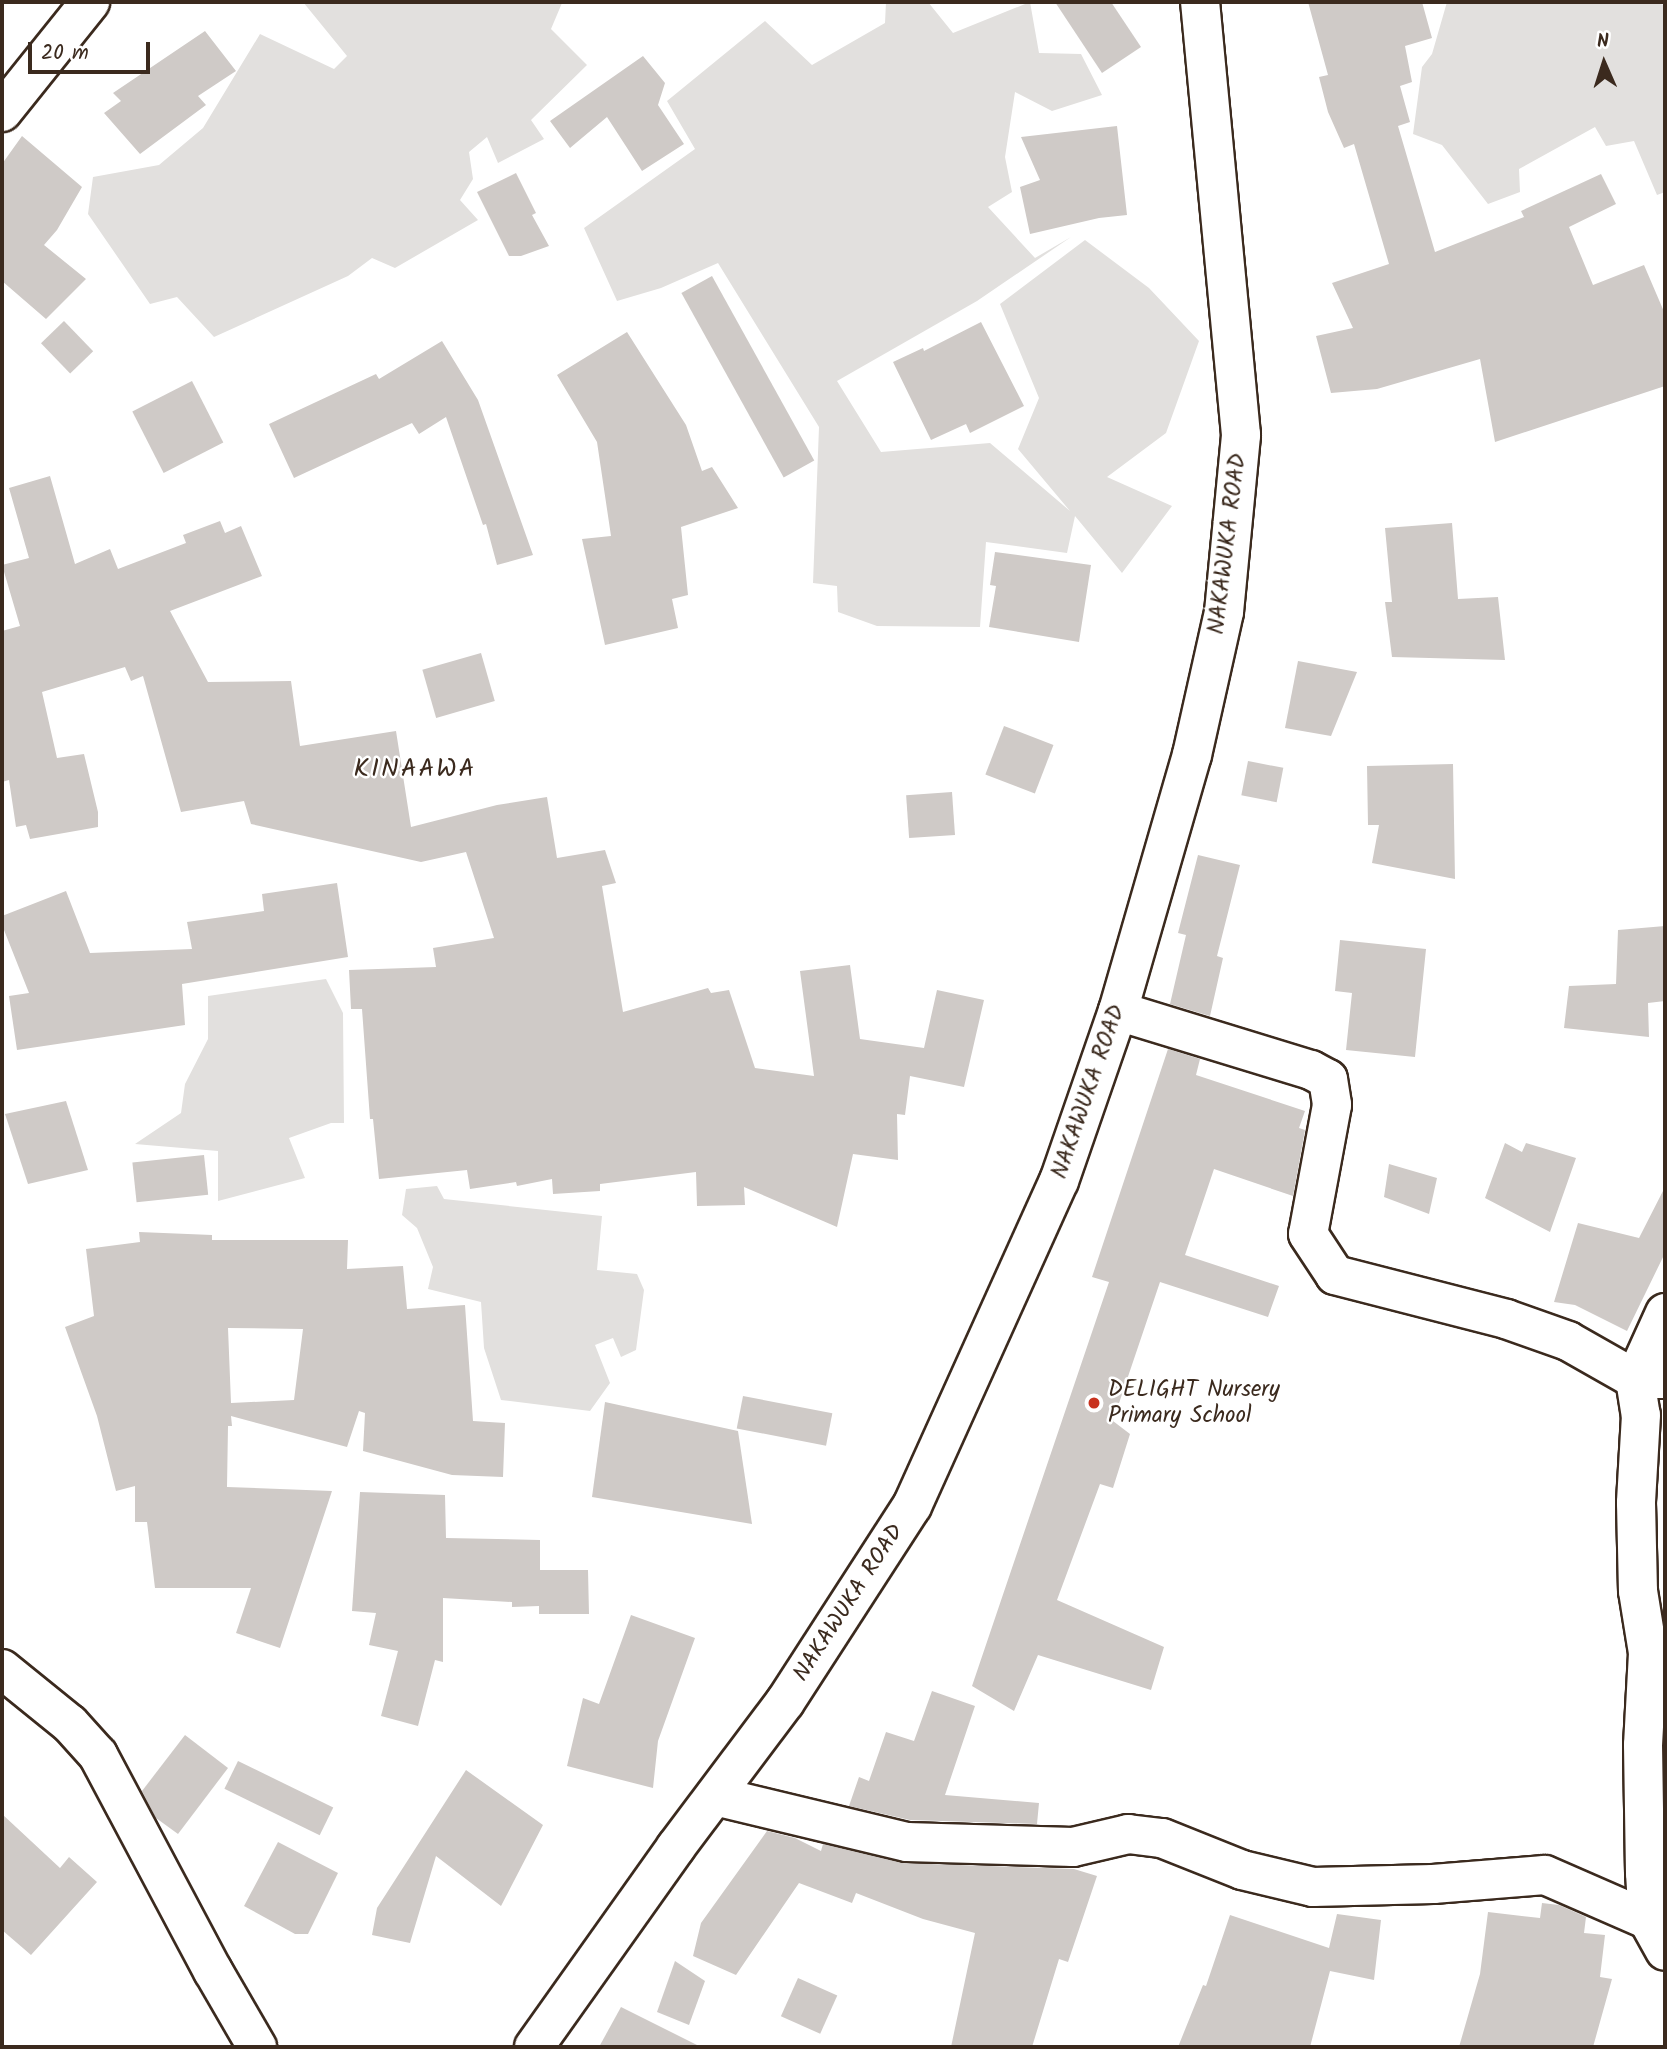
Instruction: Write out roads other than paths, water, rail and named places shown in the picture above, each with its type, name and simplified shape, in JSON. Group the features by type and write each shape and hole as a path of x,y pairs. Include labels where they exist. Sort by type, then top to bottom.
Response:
{"street":[{"path":"2,112 90,2"},
{"name":"NAKAWUKA ROAD","path":"534,2047 785,1702 912,1506 1059,1181 1118,1010 1192,755 1224,612 1241,435 1200,2"},
{"path":"1118,1010 1311,1070 1328,1079 1332,1105 1308,1234 1335,1275 1506,1319 1568,1341 1650,1379"},
{"path":"1656,1936 1643,1745 1648,1653 1638,1591 1636,1503 1641,1415 1665,1313"},
{"path":"2,1669 70,1724 97,1755 257,2047"},
{"path":"715,1796 907,1842 1073,1847 1128,1834 1162,1838 1242,1870 1313,1887 1433,1884 1545,1875 1656,1936"}],"place":[{"name":"DELIGHT Nursery Primary School","path":"1094,1403"}],"district":[{"name":"KINAAWA","path":"415,770"}]}
